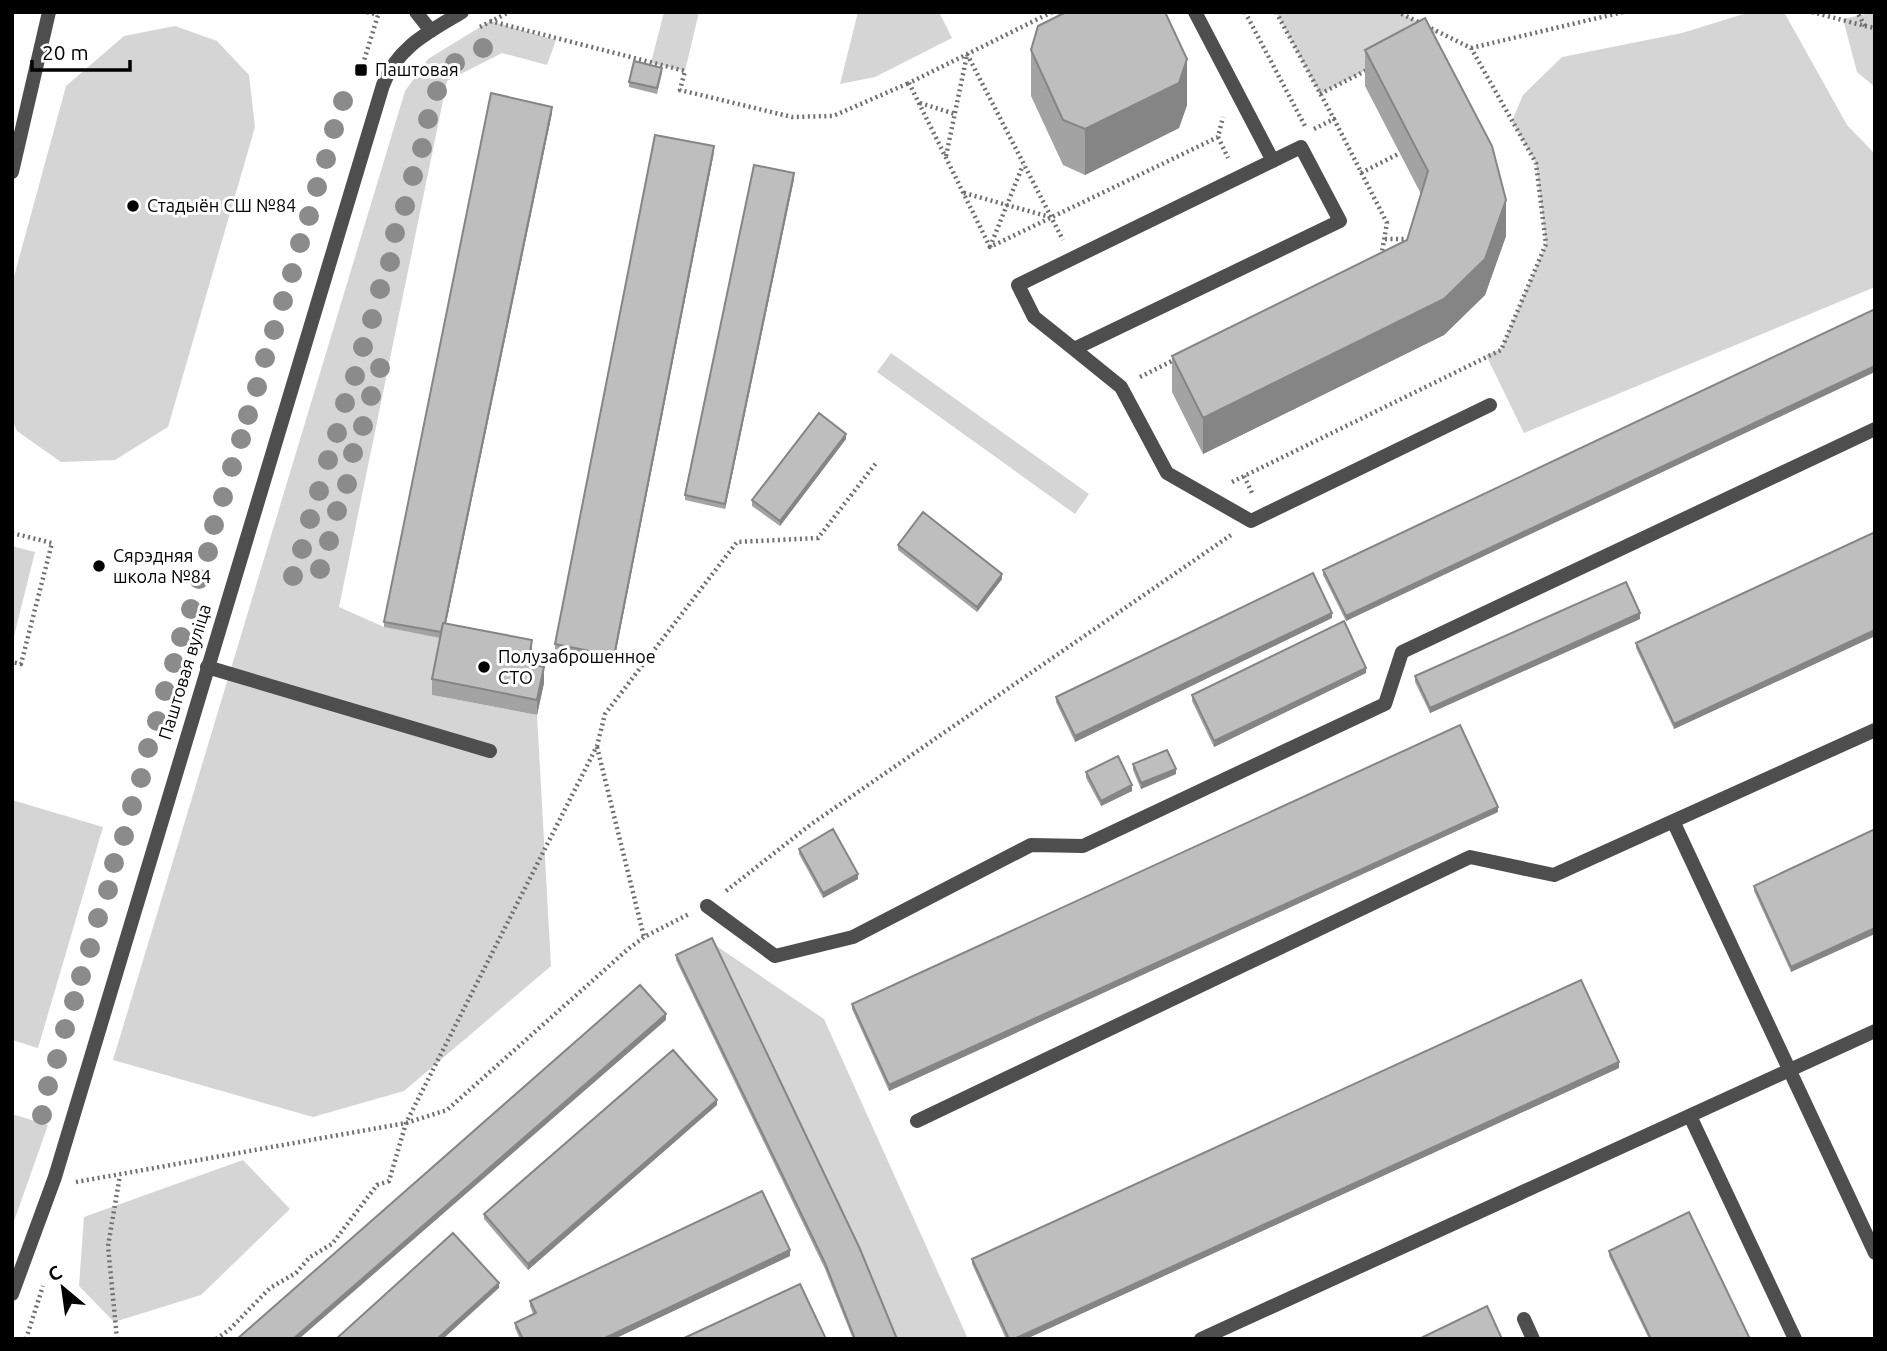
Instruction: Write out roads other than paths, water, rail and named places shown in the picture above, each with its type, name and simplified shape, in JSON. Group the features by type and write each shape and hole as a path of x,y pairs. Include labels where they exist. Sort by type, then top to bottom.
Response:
{"street":[{"path":"12,172 49,12"},
{"path":"416,12 430,31"},
{"name":"Паштовая вуліца","path":"12,1294 54,1177 383,85 402,52 462,12"},
{"path":"1195,12 1273,161"},
{"path":"1074,349 1340,221 1301,147 1018,285 1034,317 1121,387 1167,473 1251,521 1490,405"},
{"path":"707,905 775,956 795,953 853,937 1031,845 1083,846 1385,704 1402,652 1875,429"},
{"path":"207,667 490,751"},
{"path":"917,1121 1470,857 1554,875 1875,730"},
{"path":"1673,821 1875,1253"},
{"path":"1201,1339 1875,1031"},
{"path":"1690,1116 1795,1339"},
{"path":"1524,1319 1533,1339"}],"place":[{"name":"Паштовая","path":"361,70"},
{"name":"Стадыён СШ №84","path":"133,206"},
{"name":"Сярэдняя школа №84","path":"99,566"},
{"name":"Полузаброшенное СТО","path":"484,667"}]}
